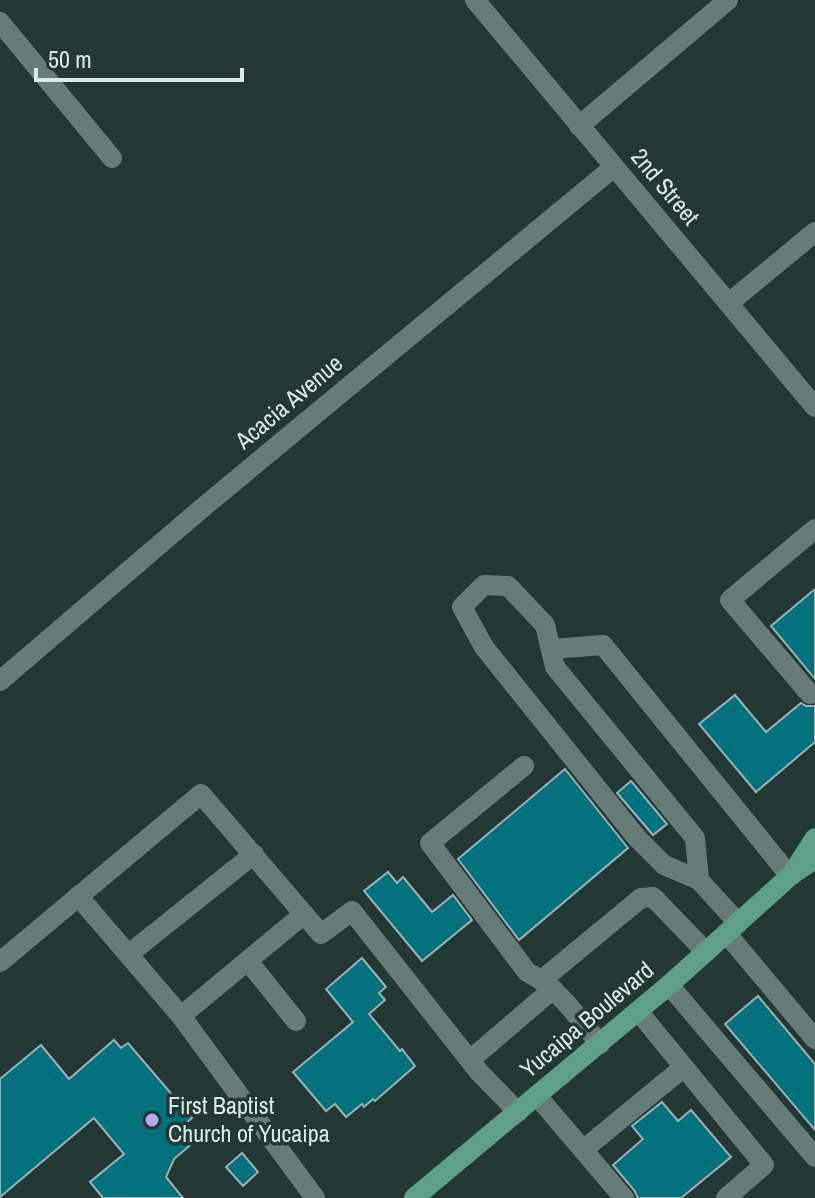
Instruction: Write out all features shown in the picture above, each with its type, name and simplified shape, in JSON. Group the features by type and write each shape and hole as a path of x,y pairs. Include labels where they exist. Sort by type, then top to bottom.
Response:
{"main road":[{"name":"Yucaipa Boulevard","path":"790,876 815,838"},
{"name":"Yucaipa Boulevard","path":"414,1198 669,985 790,876 815,859"}],"street":[{"name":"2nd Street","path":"475,0 815,407"},
{"path":"579,126 728,0"},
{"path":"0,22 112,158"},
{"name":"Acacia Avenue","path":"0,681 207,504 614,167"},
{"path":"729,303 815,232"},
{"path":"810,694 730,600 815,529"},
{"path":"699,880 664,865 637,838 484,647 462,607 484,585 508,586 545,625 555,667 695,838 699,880 815,1039"},
{"path":"551,649 603,645 790,876"},
{"path":"524,766 430,843 527,972 548,984 600,1044"},
{"path":"0,962 201,794 321,934 352,911 470,1060 518,1112"},
{"path":"129,954 254,854"},
{"path":"78,896 181,1016 315,1198"},
{"path":"470,1060 641,898 653,897 706,952"},
{"path":"181,1016 304,914"},
{"path":"248,961 296,1021"},
{"path":"669,985 815,1157"},
{"path":"638,1011 764,1165 726,1198"},
{"path":"583,1150 684,1067"},
{"path":"537,1096 624,1198"}],"building":[{"path":"815,589 815,679 771,626"},
{"path":"735,695 766,732 801,703 815,706 815,742 756,792 699,724"},
{"path":"565,769 628,848 519,940 458,859"},
{"path":"631,781 667,824 653,835 617,793"},
{"path":"388,872 397,883 403,877 432,912 453,895 472,920 422,961 364,891"},
{"path":"362,958 386,987 379,993 385,1000 369,1014 415,1066 375,1101 373,1099 364,1107 362,1104 346,1117 335,1104 326,1111 293,1072 353,1022 326,989"},
{"path":"758,996 815,1064 815,1130 725,1024"},
{"path":"114,1040 121,1048 128,1043 192,1118 183,1126 195,1141 174,1159 166,1177 183,1198 103,1198 90,1182 124,1154 94,1118 0,1197 0,1079 41,1045 69,1079"},
{"path":"662,1102 678,1121 691,1110 731,1157 681,1198 638,1198 613,1165 643,1139 632,1126"},
{"path":"242,1153 258,1172 243,1186 226,1167"}],"place":[{"name":"First Baptist Church of Yucaipa","path":"152,1120"}]}
